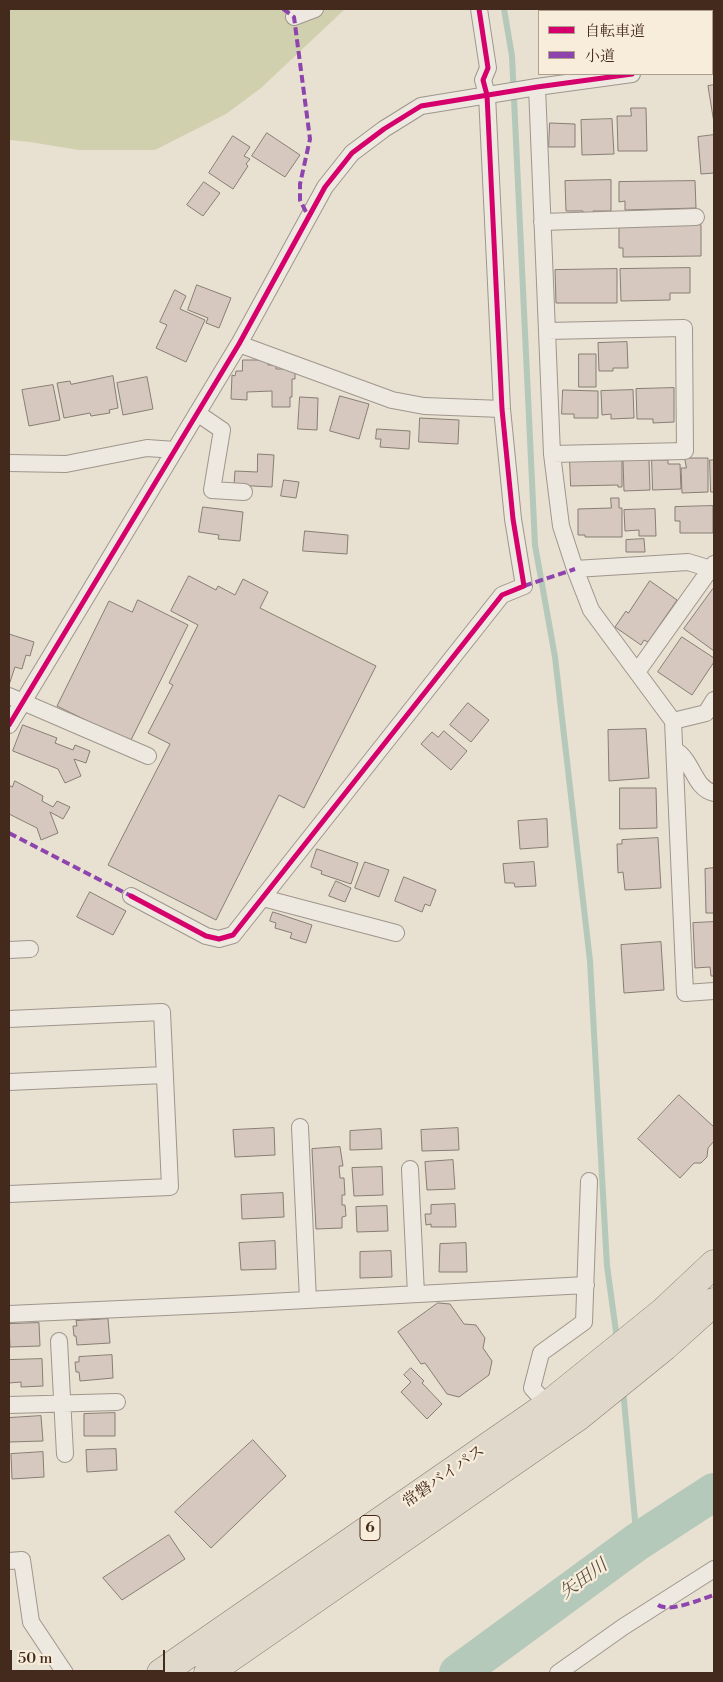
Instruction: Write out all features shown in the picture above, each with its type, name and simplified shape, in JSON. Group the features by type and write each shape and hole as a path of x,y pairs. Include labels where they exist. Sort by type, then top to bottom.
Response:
{"highway":[{"name":"常磐バイパス","path":"162,1673 548,1405 663,1312 714,1264"},
{"name":"常磐バイパス","path":"208,1673 579,1416 664,1347 714,1302"}],"street":[{"path":"294,17 315,9"},
{"path":"130,896 206,936 218,939 233,935 502,595 524,586 513,519 502,409 488,95 483,80 488,68 478,9"},
{"path":"9,725 16,699 175,450 239,344 325,187 352,152 421,106 625,75"},
{"path":"536,87 552,454 561,526 591,610 673,721 685,992 714,991"},
{"path":"542,222 696,217"},
{"path":"547,331 684,328 685,451 552,454"},
{"path":"239,344 392,400 424,406 502,409"},
{"path":"197,414 222,430 212,490 244,492"},
{"path":"9,464 66,464 147,448 175,450"},
{"path":"575,569 688,562 713,567 637,672"},
{"path":"16,699 148,756"},
{"path":"673,721 706,713 714,700"},
{"path":"675,750 684,757 700,784 714,794"},
{"path":"264,898 396,933"},
{"path":"9,950 30,949"},
{"path":"9,1019 162,1012 170,1187 9,1194"},
{"path":"9,1082 165,1075"},
{"path":"300,1127 308,1300"},
{"path":"410,1169 416,1294"},
{"path":"548,1405 532,1388 541,1352 584,1322 589,1181"},
{"path":"9,1314 586,1286"},
{"path":"59,1341 65,1454"},
{"path":"9,1406 117,1402"},
{"path":"9,1561 22,1560 31,1622 65,1673"},
{"path":"558,1673 623,1627 714,1570"}],"green space":[{"path":"9,9 345,9 261,88 226,114 155,150 79,150 9,140"}],"building":[{"path":"631,9 632,10 592,10"},
{"path":"714,9 714,33 713,10 692,10"},
{"path":"714,85 714,123 708,86"},
{"path":"631,108 646,108 647,151 618,151 617,116 631,116"},
{"path":"612,119 614,154 582,155 581,120"},
{"path":"550,123 575,124 575,147 549,147"},
{"path":"267,133 300,155 285,177 252,156"},
{"path":"714,135 714,173 701,174 698,137"},
{"path":"233,136 250,147 244,156 250,159 246,164 248,166 233,189 209,173"},
{"path":"611,180 611,211 593,211 594,215 583,216 583,211 566,211 565,181"},
{"path":"695,181 696,208 625,210 625,201 619,202 619,182"},
{"path":"204,182 220,193 203,216 187,205"},
{"path":"701,225 701,256 623,257 623,248 619,248 619,226"},
{"path":"690,268 690,293 670,293 670,300 621,301 620,269"},
{"path":"617,269 617,303 556,303 555,270"},
{"path":"197,285 231,298 219,328 206,323 208,318 188,310"},
{"path":"175,290 186,296 180,309 205,320 186,362 156,348 167,325 160,322"},
{"path":"627,342 628,368 613,368 613,371 599,371 598,343"},
{"path":"579,354 596,354 596,387 579,387"},
{"path":"243,360 268,360 268,365 276,365 276,369 295,369 295,379 292,379 290,407 272,407 272,391 247,392 247,400 231,399 232,375 235,376 236,371 242,371"},
{"path":"113,376 118,408 109,410 110,413 91,416 90,413 64,418 57,383 70,381 71,384"},
{"path":"147,377 153,409 123,415 117,383"},
{"path":"53,385 60,420 29,426 22,390"},
{"path":"674,388 674,422 653,423 653,419 637,419 636,389"},
{"path":"563,390 598,391 598,418 574,418 574,414 562,414"},
{"path":"633,390 634,418 611,419 611,414 602,415 601,391"},
{"path":"340,396 369,404 359,439 330,431"},
{"path":"300,397 318,398 317,430 298,429"},
{"path":"420,418 459,420 458,444 419,442"},
{"path":"377,429 410,431 409,449 380,447 381,439 376,439"},
{"path":"258,454 274,455 272,487 234,485 235,471 257,472"},
{"path":"685,458 708,458 708,492 682,493 681,468 686,468"},
{"path":"570,460 622,460 622,487 618,487 618,485 571,486"},
{"path":"649,460 650,490 624,491 623,461"},
{"path":"652,460 668,460 668,464 680,464 681,489 653,490"},
{"path":"710,460 714,460 714,492 711,492"},
{"path":"284,480 299,482 296,498 281,496"},
{"path":"611,498 619,498 619,508 622,508 622,537 585,537 585,535 578,535 578,509 611,508"},
{"path":"713,506 713,533 680,533 680,521 675,521 675,507"},
{"path":"203,507 243,512 240,541 218,539 219,535 199,532"},
{"path":"655,509 656,536 639,536 639,530 625,531 624,510"},
{"path":"305,531 348,535 347,554 303,551"},
{"path":"644,539 645,552 626,552 626,540"},
{"path":"189,576 216,590 218,586 235,595 243,579 268,592 260,608 376,666 304,808 279,795 216,920 108,865 170,744 148,733 173,685 169,683 198,625 171,611"},
{"path":"650,581 677,600 648,642 644,640 641,645 615,627 626,611 628,613"},
{"path":"714,590 714,651 684,629"},
{"path":"138,600 188,625 130,742 57,706 109,601 132,612"},
{"path":"9,634 34,642 30,656 26,655 22,669 15,667 9,685"},
{"path":"682,637 714,658 714,662 692,695 658,672"},
{"path":"468,703 489,720 471,742 450,725"},
{"path":"23,725 57,738 55,743 73,750 75,745 90,751 86,763 74,759 81,776 65,783 58,769 13,751"},
{"path":"646,729 649,778 609,781 608,730"},
{"path":"444,731 467,751 451,770 421,744 432,732 438,737"},
{"path":"15,781 43,796 42,801 53,807 57,801 70,807 63,819 50,812 58,833 41,840 37,828 9,814 9,785 12,787"},
{"path":"620,788 656,788 657,828 620,829"},
{"path":"547,819 548,847 520,849 518,821"},
{"path":"658,838 661,888 625,890 623,872 618,873 617,844 622,844 622,840"},
{"path":"317,849 358,863 351,884 321,874 322,871 311,867"},
{"path":"365,862 389,870 379,897 355,888"},
{"path":"534,862 536,886 515,887 514,883 505,883 503,864"},
{"path":"714,868 714,913 706,913 705,869"},
{"path":"404,877 436,890 430,906 425,904 422,912 395,901"},
{"path":"336,881 351,888 345,902 329,896"},
{"path":"90,892 126,911 113,935 77,917"},
{"path":"273,912 312,925 306,943 290,938 292,933 275,928 276,923 270,921"},
{"path":"714,922 714,976 711,976 710,967 695,968 693,923"},
{"path":"661,942 664,990 624,993 621,945"},
{"path":"679,1095 714,1127 714,1141 708,1148 707,1157 701,1163 694,1163 680,1178 638,1139"},
{"path":"274,1128 275,1155 235,1157 233,1130"},
{"path":"458,1128 459,1150 422,1151 421,1130"},
{"path":"381,1129 382,1149 350,1150 350,1131"},
{"path":"340,1147 343,1166 339,1166 340,1178 344,1178 345,1195 342,1195 342,1205 345,1205 346,1216 342,1217 342,1228 316,1229 312,1149"},
{"path":"453,1160 455,1189 427,1190 425,1162"},
{"path":"382,1167 383,1195 354,1196 352,1168"},
{"path":"283,1193 284,1217 242,1219 241,1195"},
{"path":"455,1204 456,1227 431,1227 431,1224 426,1225 425,1214 431,1214 431,1205"},
{"path":"387,1206 388,1231 357,1232 356,1207"},
{"path":"275,1241 276,1269 241,1270 239,1243"},
{"path":"466,1243 467,1272 439,1272 440,1244"},
{"path":"391,1251 392,1277 360,1278 360,1252"},
{"path":"438,1303 450,1304 464,1324 476,1325 485,1338 483,1348 492,1361 489,1375 459,1397 447,1394 425,1363 421,1364 398,1332"},
{"path":"108,1319 110,1343 77,1345 73,1326 77,1326 76,1321"},
{"path":"39,1323 40,1346 10,1347 9,1324"},
{"path":"112,1355 113,1378 80,1381 79,1372 76,1372 75,1362 79,1362 79,1357"},
{"path":"42,1359 43,1386 21,1387 21,1382 9,1383 9,1360"},
{"path":"411,1368 442,1404 427,1419 401,1392 411,1382 404,1375"},
{"path":"115,1413 115,1436 84,1436 84,1414"},
{"path":"41,1416 43,1441 9,1442 9,1418"},
{"path":"253,1440 286,1476 211,1548 175,1512"},
{"path":"116,1449 117,1470 87,1472 86,1450"},
{"path":"43,1452 44,1477 12,1479 11,1454"},
{"path":"169,1535 185,1559 122,1600 103,1578"}],"waterway":[{"path":"504,9 512,56 535,545 555,657 590,961 607,1266 617,1339"},
{"path":"623,1389 637,1542"},
{"name":"矢田川","path":"458,1673 637,1542 714,1492"}],"marked path":[{"path":"283,9 294,17 310,139 300,184 300,200 308,216"},
{"path":"524,586 575,569"},
{"path":"9,833 131,896"},
{"path":"658,1605 663,1607 678,1606 714,1595"}],"cycle path":[{"path":"131,896 206,936 219,939 233,935 502,595 524,586 513,519 502,409 487,95 483,80 488,68 479,9"},
{"path":"9,725 239,344 325,187 352,153 384,129 421,106 625,75"}]}
